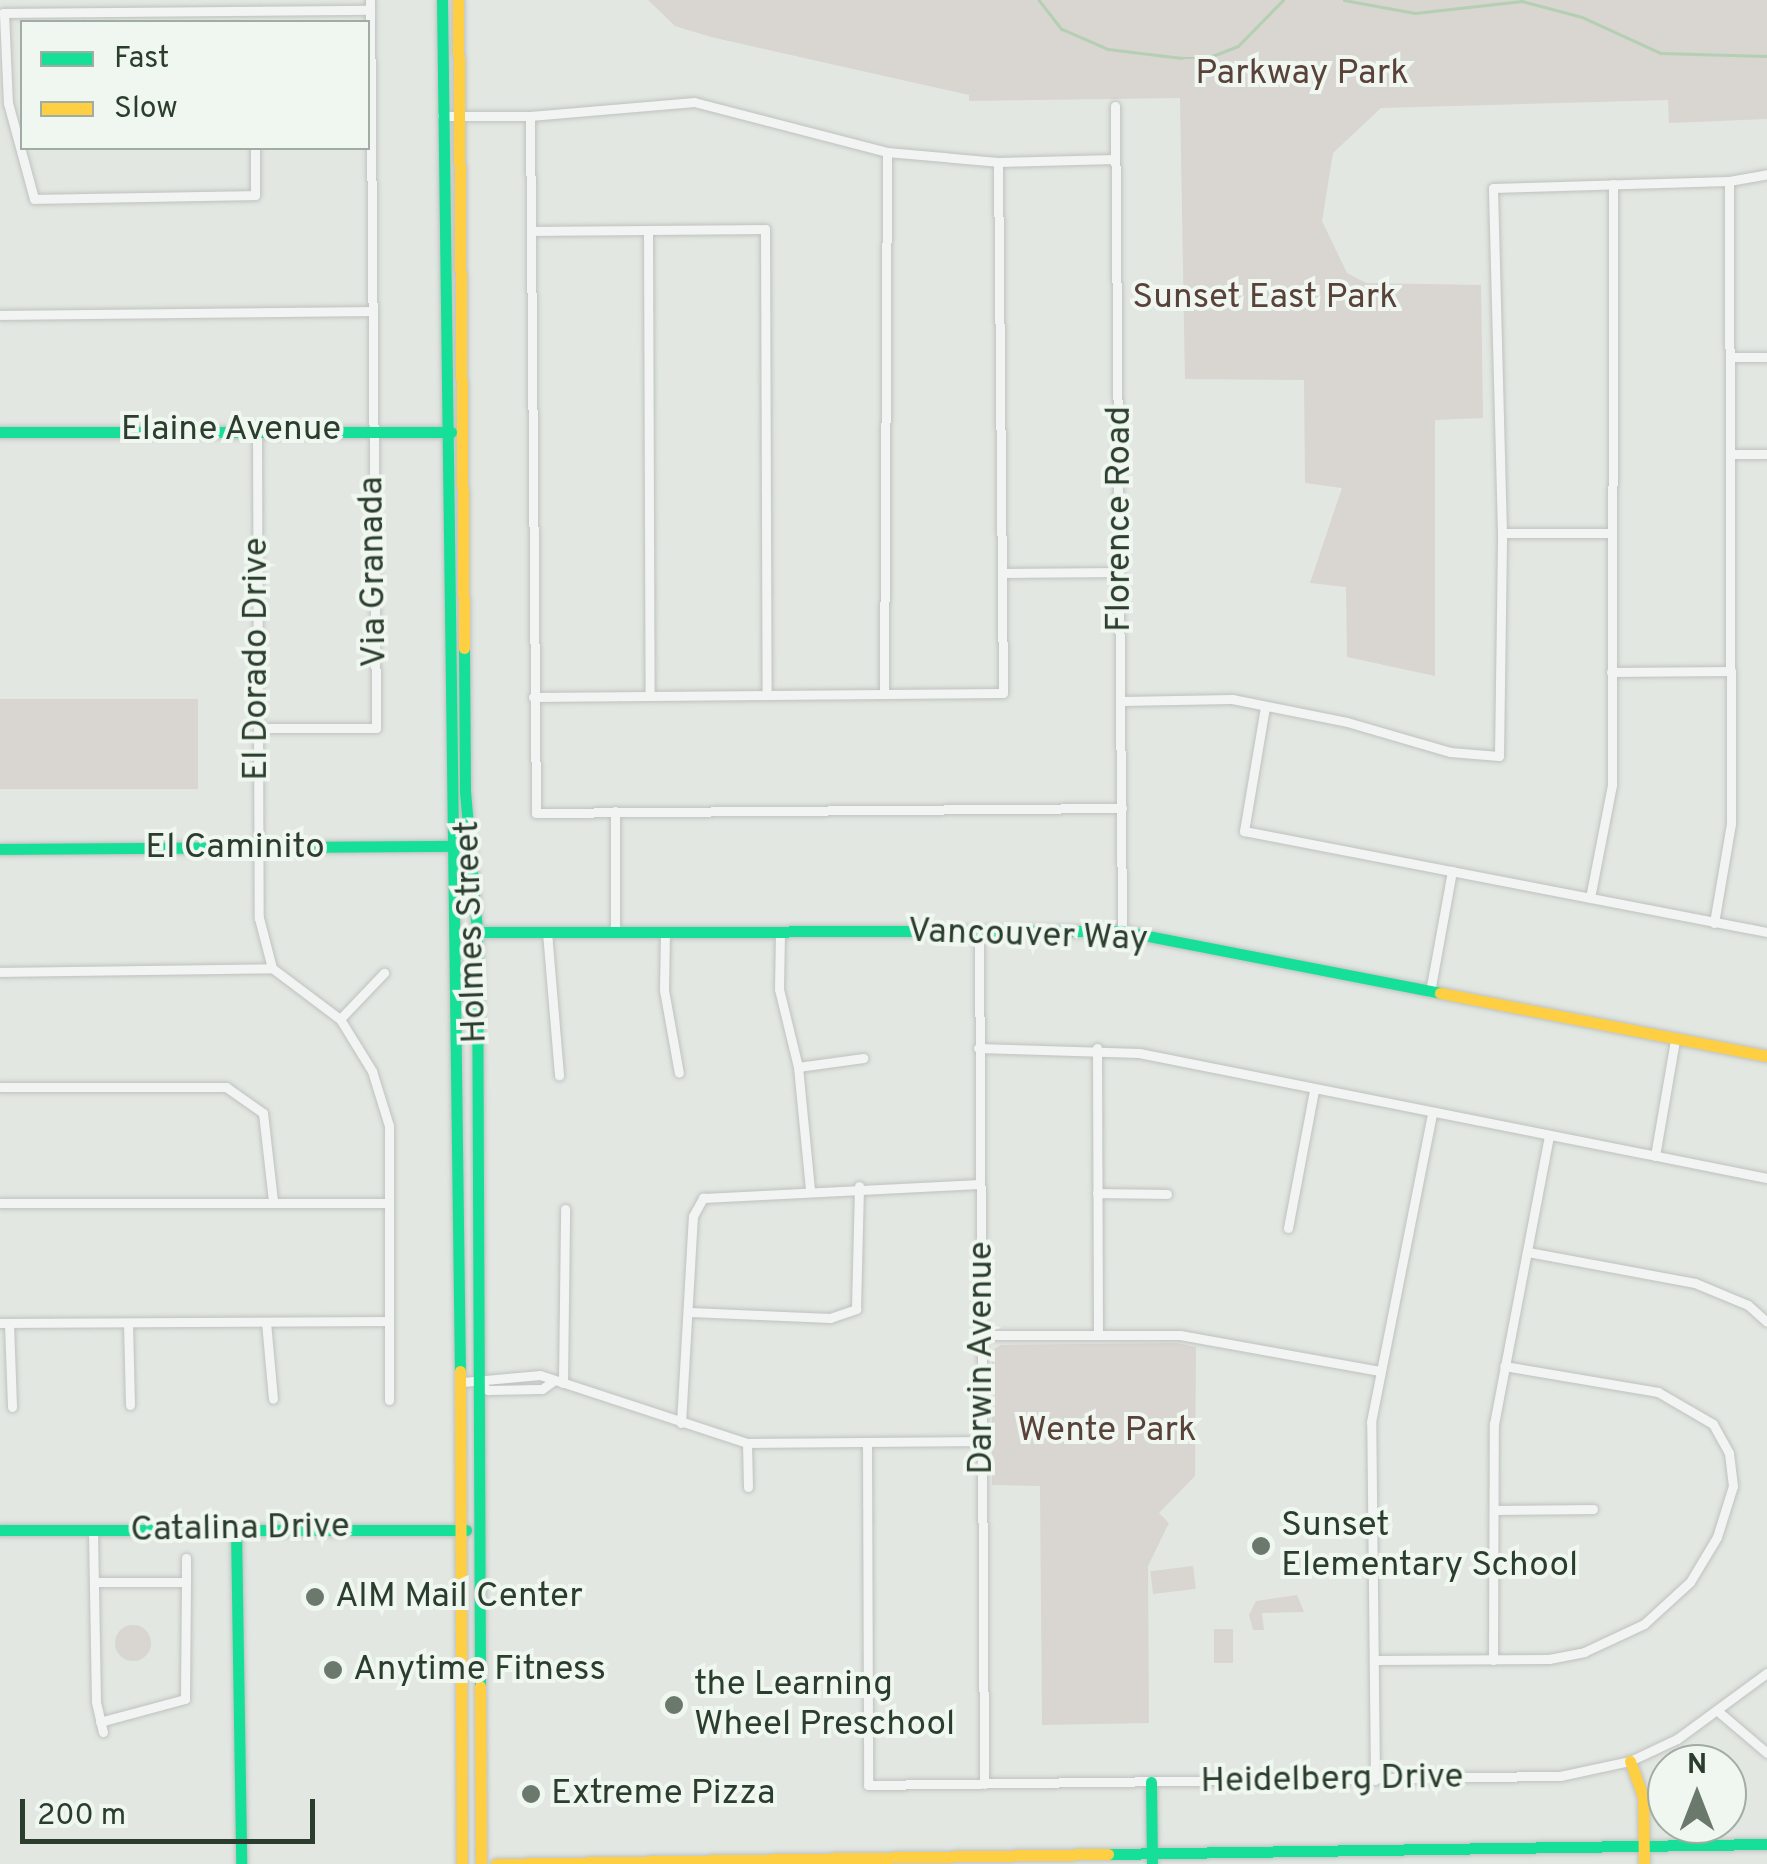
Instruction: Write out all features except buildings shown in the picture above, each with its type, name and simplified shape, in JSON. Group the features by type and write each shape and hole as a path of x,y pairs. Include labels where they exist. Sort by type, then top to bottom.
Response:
{"main road":[{"name":"Holmes Street","path":"442,0 446,432 459,933 462,1864"},
{"name":"Holmes Street","path":"458,0 470,845 477,932 482,1864"},
{"name":"Elaine Avenue","path":"0,432 463,432"},
{"name":"El Caminito","path":"0,849 470,845"},
{"name":"Vancouver Way","path":"459,933 1122,931 1767,1056"},
{"path":"236,1529 241,1864"},
{"name":"Catalina Drive","path":"0,1530 480,1529"},
{"path":"1630,1761 1643,1796 1644,1864"},
{"path":"1151,1782 1152,1860"},
{"path":"496,1864 1152,1860 1767,1844"}],"street":[{"path":"20,148 8,103 2,13 129,17 370,5"},
{"name":"Via Granada","path":"259,728 376,728 370,5"},
{"path":"254,10 254,20"},
{"path":"442,116 530,116 694,102 887,152 998,162 1116,158"},
{"name":"Florence Road","path":"1115,106 1122,931"},
{"path":"530,116 536,813 1122,808"},
{"path":"21,150 34,200 256,195 255,150"},
{"path":"884,693 887,152"},
{"path":"533,697 1003,693 998,162"},
{"path":"1121,702 1232,699 1347,722 1450,752 1499,756 1502,533 1493,188 1729,180 1767,174"},
{"path":"1714,922 1731,824 1729,180"},
{"path":"1590,898 1612,785 1614,184"},
{"path":"530,232 765,229 767,694"},
{"path":"648,231 650,694"},
{"path":"0,315 371,310"},
{"path":"1732,357 1767,357"},
{"name":"El Dorado Drive","path":"257,430 259,918 272,968"},
{"path":"1731,454 1767,454"},
{"path":"1502,533 1610,533"},
{"path":"1004,573 1119,572"},
{"path":"1611,672 1731,671"},
{"path":"1265,707 1244,831 1767,932"},
{"path":"615,812 615,931"},
{"path":"1430,992 1452,871"},
{"name":"Darwin Avenue","path":"978,931 984,1335 984,1784"},
{"path":"546,932 559,1076"},
{"path":"664,932 664,990 679,1073"},
{"path":"780,932 779,989 798,1067 810,1189"},
{"path":"0,972 272,968 340,1019 372,1072 389,1126 389,1400"},
{"path":"340,1019 384,973"},
{"path":"1655,1156 1675,1040"},
{"path":"978,1048 1096,1048 1767,1178"},
{"path":"1096,1048 1098,1335"},
{"path":"798,1067 863,1058"},
{"path":"0,1087 226,1087 263,1113 270,1130 273,1201"},
{"path":"1288,1228 1314,1090"},
{"path":"1375,1780 1372,1422 1432,1113"},
{"path":"1493,1660 1494,1424 1548,1135"},
{"path":"681,1423 693,1216 704,1198 859,1186 980,1184"},
{"path":"690,1312 830,1318 856,1309 859,1186"},
{"path":"1097,1193 1167,1194"},
{"path":"0,1203 389,1203"},
{"path":"558,1383 565,1209"},
{"path":"1528,1252 1695,1284 1748,1305 1767,1322"},
{"path":"12,1408 4,1324 389,1321"},
{"path":"266,1322 273,1399"},
{"path":"128,1323 130,1405"},
{"path":"984,1335 1180,1335 1380,1371"},
{"path":"1375,1660 1493,1660 1584,1652 1644,1624 1690,1582 1716,1537 1733,1486 1729,1453 1713,1424 1688,1405 1658,1392 1504,1366"},
{"path":"463,1382 540,1375 747,1443 982,1441"},
{"name":"Heidelberg Drive","path":"866,1442 868,1785 1560,1776 1630,1761 1720,1713 1767,1673"},
{"path":"747,1443 748,1487"},
{"path":"1496,1510 1593,1509"},
{"path":"93,1531 102,1727 186,1699 186,1558"},
{"path":"94,1582 186,1582"},
{"path":"1720,1713 1767,1753"}],"green space":[{"path":"648,0 1767,0 1767,119 1669,123 1668,100 1381,108 1333,153 1322,221 1347,273 1366,283 1481,285 1483,418 1435,420 1435,676 1347,657 1346,587 1310,583 1342,488 1305,483 1304,380 1185,379 1180,98 969,101 969,95 675,26"},
{"path":"0,699 198,699 198,789 0,789"},
{"name":"Wente Park","path":"1177,1343 1196,1347 1195,1476 1159,1513 1169,1523 1148,1566 1149,1723 1042,1725 1040,1486 992,1485 992,1350 1001,1345"},
{"path":"1193,1566 1196,1589 1153,1594 1150,1571"},
{"path":"1297,1595 1304,1612 1262,1613 1264,1630 1253,1630 1249,1615 1256,1601"},
{"path":"133,1625 145,1631 151,1643 145,1655 133,1661 121,1655 115,1643 121,1631"},
{"path":"1214,1629 1233,1629 1233,1663 1214,1663"}],"waterway":[{"path":"1039,0 1062,29 1108,49 1181,58 1207,58 1238,46 1283,0"},
{"path":"1344,0 1415,13 1522,1 1582,17 1661,53 1767,56"}],"traffic: fast":[{"path":"442,0 460,1371"},
{"path":"0,432 451,432"},
{"path":"464,648 465,791 477,932 480,1686"},
{"path":"0,849 461,846"},
{"path":"473,932 1122,931 1440,993"},
{"path":"236,1529 241,1864"},
{"path":"0,1530 466,1530"},
{"path":"1151,1782 1152,1863"},
{"path":"1108,1854 1767,1844"}],"traffic: slow":[{"path":"458,0 464,648"},
{"path":"1440,993 1767,1056"},
{"path":"460,1371 462,1864"},
{"path":"480,1686 481,1864"},
{"path":"1630,1761 1643,1796 1644,1864"},
{"path":"496,1864 1108,1854"}],"place":[{"name":"Sunset Elementary School","path":"1261,1546"},
{"name":"AIM Mail Center","path":"315,1597"},
{"name":"Anytime Fitness","path":"333,1670"},
{"name":"the Learning Wheel Preschool","path":"674,1705"},
{"name":"Extreme Pizza","path":"531,1794"}],"park label":[{"name":"Parkway Park","path":"1302,74"},
{"name":"Sunset East Park","path":"1265,298"}]}
